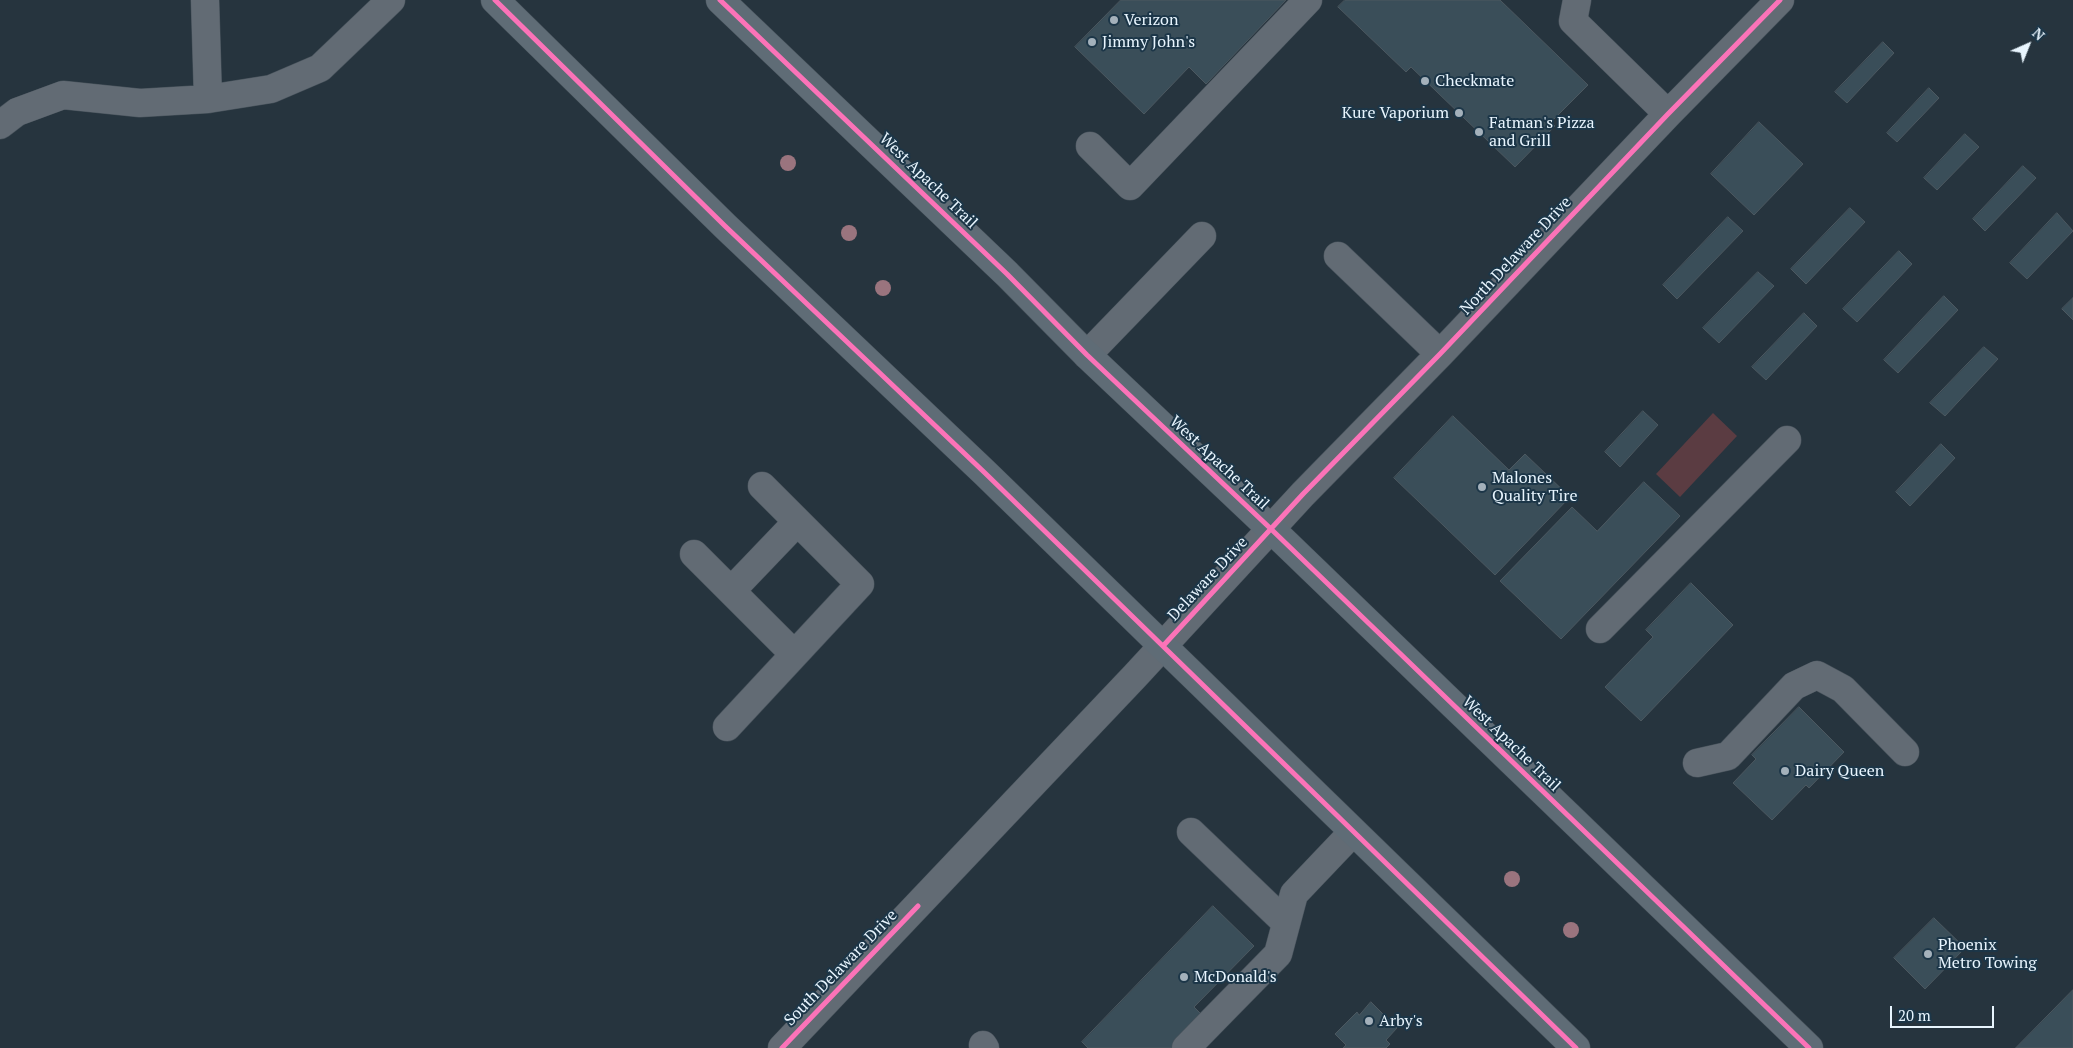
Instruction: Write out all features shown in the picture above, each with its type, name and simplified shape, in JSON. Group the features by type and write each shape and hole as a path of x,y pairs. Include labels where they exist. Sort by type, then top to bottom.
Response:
{"main road":[{"path":"495,0 725,226 971,460 1576,1048"},
{"name":"West Apache Trail","path":"720,0 1008,274 1088,355 1809,1048"}],"street":[{"path":"204,0 208,99"},
{"path":"0,125 17,112 63,95 140,103 208,99 271,89 320,68 391,0"},
{"path":"1090,146 1130,186 1308,0"},
{"path":"1577,0 1573,21 1668,114"},
{"name":"North Delaware Drive","path":"1271,529 1668,114 1780,0"},
{"path":"1088,355 1202,236"},
{"path":"1338,256 1440,354"},
{"path":"1600,629 1787,440"},
{"path":"726,727 860,584 762,486"},
{"path":"731,592 797,522"},
{"name":"Delaware Drive","path":"1163,646 1271,529"},
{"path":"694,554 794,654"},
{"name":"South Delaware Drive","path":"782,1048 1163,646"},
{"path":"1697,763 1728,756 1794,686 1817,675 1843,689 1906,752"},
{"path":"1191,832 1285,922"},
{"path":"1186,1048 1278,954 1294,894 1353,832"}],"shaded area":[{"path":"1713,413 1737,436 1680,497 1656,474"}],"building":[{"path":"1121,0 1286,0 1206,84 1189,67 1144,114 1075,47"},
{"path":"1345,0 1500,0 1588,85 1551,122 1555,126 1515,167 1411,67 1406,72 1338,7"},
{"path":"1883,42 1894,53 1847,103 1835,92"},
{"path":"1929,88 1939,98 1897,142 1887,133"},
{"path":"1759,122 1803,164 1754,215 1711,174"},
{"path":"1965,134 1979,147 1937,190 1924,178"},
{"path":"2023,166 2036,178 1985,231 1973,219"},
{"path":"1850,208 1865,222 1806,284 1791,269"},
{"path":"2057,213 2073,231 2027,279 2010,263"},
{"path":"1728,217 1743,231 1677,299 1663,285"},
{"path":"1899,251 1912,264 1857,322 1843,309"},
{"path":"1758,272 1774,286 1719,343 1703,328"},
{"path":"1944,296 1958,310 1898,373 1884,360"},
{"path":"2073,298 2073,320 2062,309"},
{"path":"1804,313 1817,326 1766,380 1752,367"},
{"path":"1984,347 1998,359 1945,416 1930,403"},
{"path":"1643,411 1658,425 1620,467 1605,452"},
{"name":"Malones Quality Tire","path":"1453,416 1509,470 1525,454 1570,497 1495,575 1394,478"},
{"path":"1941,444 1955,458 1910,506 1896,492"},
{"path":"1644,482 1680,516 1561,639 1500,581 1572,507 1597,531"},
{"path":"1691,583 1733,625 1641,721 1605,687 1653,637 1646,630"},
{"name":"Dairy Queen","path":"1799,707 1844,752 1809,788 1806,785 1772,820 1733,783 1756,759 1752,755"},
{"name":"McDonald's","path":"1213,906 1254,946 1194,1007 1205,1018 1176,1048 1088,1048 1082,1042"},
{"name":"Phoenix Metro Towing","path":"1934,918 1965,948 1925,989 1894,958"},
{"path":"2073,990 2073,1048 2016,1048"},
{"name":"Arby's","path":"1371,1002 1397,1028 1386,1040 1390,1044 1386,1048 1343,1048 1346,1045 1335,1034 1357,1012 1359,1015"}],"cycle path":[{"path":"495,0 725,226 985,473 1576,1048"},
{"path":"720,0 1007,274 1087,355 1271,529 1809,1048"},
{"path":"1163,646 1303,494 1780,0"},
{"path":"782,1048 918,906"}],"place":[{"name":"Verizon","path":"1114,20"},
{"name":"Jimmy John's","path":"1092,42"},
{"name":"Checkmate","path":"1425,81"},
{"name":"Kure Vaporium","path":"1459,113"},
{"name":"Fatman's Pizza and Grill","path":"1479,132"},
{"name":"Malones Quality Tire","path":"1482,487"},
{"name":"Dairy Queen","path":"1785,771"},
{"name":"Phoenix Metro Towing","path":"1928,954"},
{"name":"McDonald's","path":"1184,977"},
{"name":"Arby's","path":"1369,1021"}]}
